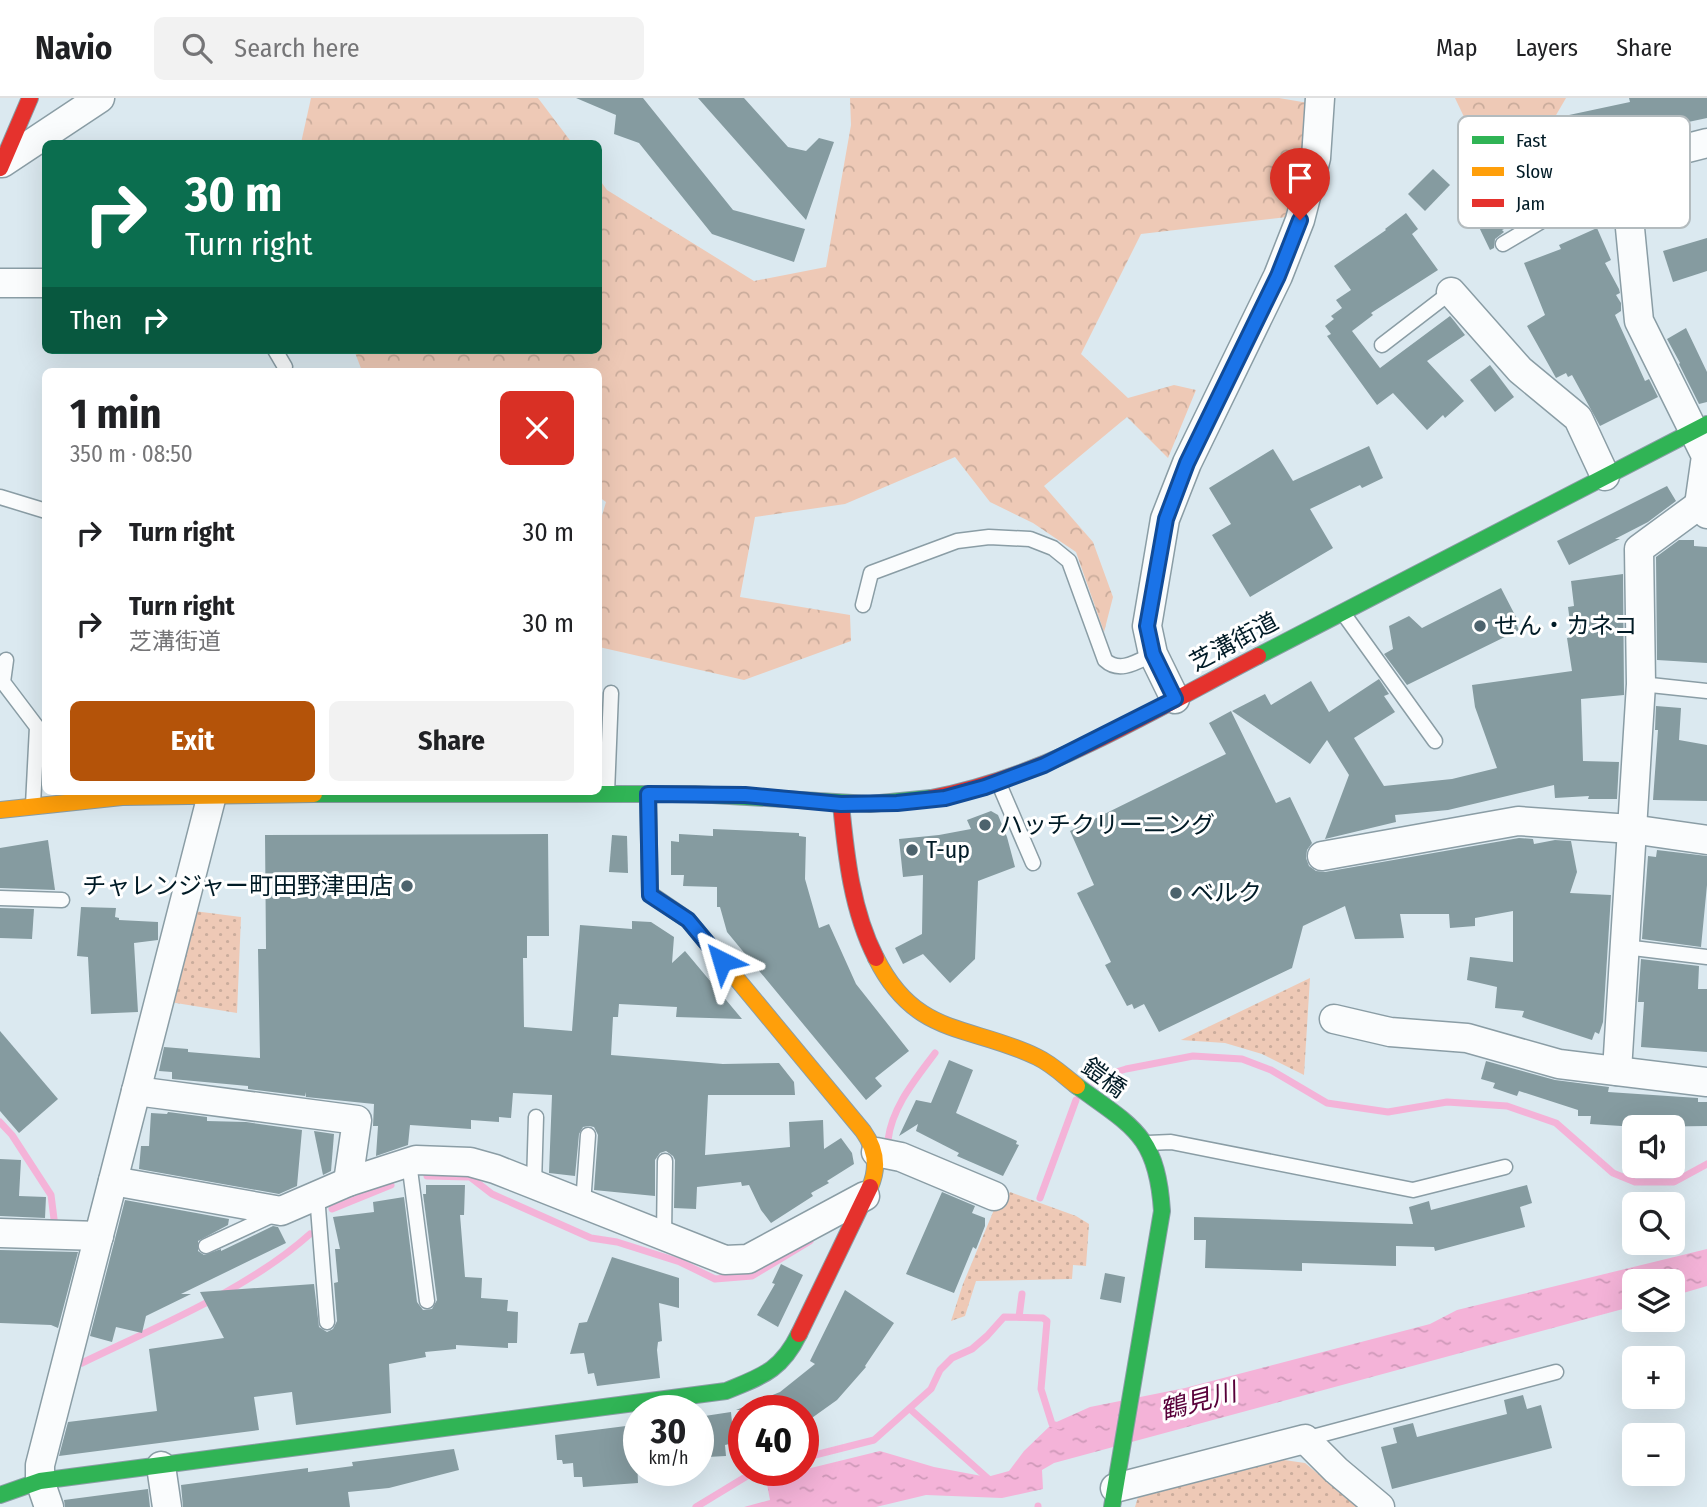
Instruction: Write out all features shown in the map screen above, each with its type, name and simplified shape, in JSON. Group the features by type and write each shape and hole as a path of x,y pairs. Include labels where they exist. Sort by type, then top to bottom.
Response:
{"street":[{"path":"1,165 100,98"},
{"path":"1175,699 1153,654 1148,635 1148,616 1166,519 1187,463 1278,276 1300,220 1316,158 1320,98"},
{"path":"1,165 26,99"},
{"path":"1690,147 1707,143"},
{"path":"1617,1071 1641,684 1639,549 1703,509 1706,456 1700,428 1639,321 1630,228"},
{"path":"0,283 42,283"},
{"path":"1451,292 1520,370 1578,418 1605,476"},
{"name":"芝溝街道","path":"602,794 745,795 841,804 929,800 998,783 1056,760 1700,428"},
{"path":"0,1495 45,1494 161,1466 726,1391 771,1372 792,1349 874,1178 876,1153 873,1144 858,1124 688,920 650,895 648,794"},
{"name":"芝溝街道","path":"0,810 84,799 158,795"},
{"path":"45,1494 40,1465 212,795"},
{"name":"鎧橋","path":"841,804 846,854 858,908 868,942 896,991 916,1009 939,1023 1036,1057 1119,1116 1145,1141"},
{"path":"1322,856 1518,821 1631,829 1707,840"},
{"path":"1334,1018 1390,1032 1467,1038 1559,1064 1707,1082"},
{"path":"136,1091 357,1120 348,1182"},
{"path":"1145,1141 1162,1182 1162,1211 1113,1497 1305,1439 1336,1471 1380,1507"},
{"path":"876,1153 901,1157 994,1196"},
{"path":"113,1181 281,1211 348,1182 416,1160 470,1163 495,1169 725,1260 748,1259 865,1196"},
{"path":"0,1233 99,1236"},
{"path":"161,1466 167,1507"}],"lane":[{"path":"1503,244 1530,228"},
{"path":"1382,345 1451,292"},
{"path":"0,497 42,510"},
{"path":"863,605 871,573 957,541 989,537 1030,539 1054,548 1069,561 1105,660 1110,664 1127,666 1153,654"},
{"path":"1342,611 1435,741"},
{"path":"6,660 3,682 37,727 33,805"},
{"path":"1641,684 1707,691"},
{"path":"607,794 611,693"},
{"path":"998,783 1033,863"},
{"path":"0,898 62,900"},
{"path":"1625,947 1707,957"},
{"path":"534,1184 536,1117"},
{"path":"583,1204 588,1135"},
{"path":"1145,1141 1171,1142 1413,1190 1505,1167"},
{"path":"664,1236 665,1161"},
{"path":"409,1162 428,1301"},
{"path":"317,1195 327,1322"},
{"path":"206,1246 281,1211"},
{"path":"1305,1439 1556,1372"}],"green space":[{"path":"311,98 538,98 570,140 302,140"},
{"path":"850,98 1279,98 1320,105 1287,217 1141,234 1081,354 1128,398 1174,385 1196,390 1168,458 1127,417 1044,486 1093,542 1113,597 1104,632 1076,552 1033,523 990,502 955,457 845,504 755,517 740,597 850,615 851,641 744,680 602,648 602,516 606,502 602,499 602,368 361,368 356,354 602,354 602,183 607,190 754,281 826,267 851,125"},
{"path":"1455,98 1566,98 1556,116 1464,116"},
{"path":"194,911 241,917 237,1013 170,1002"},
{"path":"1310,978 1304,1075 1262,1054 1225,1043 1181,1040"},
{"path":"1010,1192 1076,1216 1089,1224 1086,1266 1073,1265 1072,1279 976,1281 965,1316 951,1321 963,1284 996,1205 1002,1206"},
{"path":"1284,1460 1305,1463 1358,1507 1135,1507 1138,1497"}],"water":[{"path":"1707,1249 1707,1286 1685,1292 1685,1269 1625,1269 1685,1255"},
{"name":"鶴見川","path":"1622,1270 1622,1309 1054,1463 1042,1470 1043,1489 1002,1498 926,1495 876,1507 744,1507 770,1500 767,1486 819,1486 819,1466 880,1451 934,1467 987,1477 1009,1471 1024,1451 1052,1424 1090,1407 1185,1388 1430,1324 1457,1310"}],"building":[{"path":"576,98 643,98 733,210 805,229 794,262 712,234 639,143 614,134 616,115"},
{"path":"698,98 744,98 788,147 806,151 819,138 834,142 806,220"},
{"path":"1629,98 1707,98 1707,118 1690,122 1690,116 1569,116 1630,102"},
{"path":"1433,169 1450,185 1425,211 1408,194"},
{"path":"1406,213 1418,229 1412,234 1438,270 1371,313 1373,315 1352,331 1380,368 1450,316 1465,335 1427,361 1464,401 1427,430 1393,393 1377,405 1327,336 1331,334 1325,326 1334,319 1331,316 1342,308 1336,300 1351,290 1334,266"},
{"path":"1479,228 1506,228 1495,239 1494,248 1490,250"},
{"path":"1597,228 1611,260 1605,263 1620,293 1616,295 1621,303 1621,311 1615,315 1645,381 1649,379 1658,397 1600,426 1572,375 1568,377 1566,373 1556,378 1527,326 1545,315 1524,263 1561,249 1559,245"},
{"path":"1707,238 1707,271 1673,282 1663,251"},
{"path":"1686,328 1707,372 1707,402 1699,404 1667,339"},
{"path":"1490,365 1514,397 1495,412 1470,380"},
{"path":"1369,446 1383,478 1362,488 1360,485 1310,509 1333,548 1250,597 1212,535 1231,524 1209,488 1273,449 1293,481"},
{"path":"1667,486 1676,501 1648,522 1615,539 1620,539 1569,565 1557,541"},
{"path":"1679,540 1694,540 1694,546 1707,547 1707,663 1657,660 1656,557"},
{"path":"1623,574 1624,695 1581,699 1583,761 1619,762 1617,799 1588,799 1589,796 1555,798 1554,785 1448,810 1395,815 1396,822 1325,839 1349,775 1327,740 1310,764 1232,711 1265,694 1271,705 1311,681 1329,712 1379,679 1389,694 1384,696 1395,712 1354,738 1384,786 1452,779 1497,768 1475,707 1472,685 1572,671 1567,638 1572,637 1568,607 1574,606 1571,581"},
{"path":"1501,588 1517,619 1514,620 1519,630 1407,685 1384,654 1393,649 1389,626 1409,616 1422,628"},
{"path":"1656,706 1681,708 1679,740 1707,745 1707,801 1653,800 1658,730 1655,730"},
{"path":"1231,711 1276,803 1290,797 1312,843 1306,858 1309,866 1316,871 1325,872 1519,838 1533,839 1534,844 1555,840 1571,841 1577,872 1570,893 1611,895 1603,1022 1599,1034 1595,1032 1592,1040 1522,1017 1524,1011 1495,1008 1497,987 1467,980 1470,957 1513,962 1513,911 1475,918 1475,926 1450,928 1449,914 1400,914 1404,938 1355,939 1345,906 1303,926 1292,968 1159,1032 1144,1004 1134,1009 1132,1004 1127,1006 1105,965 1111,962 1077,893 1094,885 1070,831 1226,754 1209,723"},
{"path":"991,811 998,815 1015,867 978,881 975,959 950,983 923,954 903,964 895,948 922,934 923,875 903,877 899,839 971,829 967,820"},
{"path":"713,829 799,833 799,836 806,837 805,879 819,928 829,924 856,984 909,1051 875,1078 882,1086 866,1100 727,932 720,907 717,907 717,887 683,886 684,875 671,875 671,841 679,842 679,834 713,836"},
{"path":"548,834 549,936 527,936 527,958 523,958 524,1027 572,1031 580,925 632,929 632,921 651,922 674,937 672,963 685,951 742,1019 676,1017 677,1007 619,1004 618,1017 613,1017 611,1055 723,1064 779,1063 794,1082 795,1095 708,1095 705,1155 790,1147 789,1122 823,1120 824,1149 841,1138 852,1153 854,1164 811,1193 813,1196 771,1223 761,1210 749,1185 742,1186 741,1182 697,1187 696,1209 674,1208 675,1160 666,1151 660,1153 655,1160 655,1196 594,1190 598,1135 594,1127 583,1127 579,1134 575,1176 549,1173 552,1095 513,1093 511,1118 499,1117 499,1122 471,1120 471,1129 410,1125 408,1145 376,1156 378,1126 373,1126 374,1104 306,1097 305,1092 305,1096 248,1089 248,1086 172,1079 172,1072 159,1071 164,1047 188,1049 188,1052 260,1058 258,949 266,949 265,835"},
{"path":"612,835 627,836 628,873 609,872"},
{"path":"48,840 55,890 0,888 0,848"},
{"path":"1657,850 1707,856 1701,947 1642,939 1648,856 1656,857"},
{"path":"81,907 116,908 115,917 119,920 158,922 158,940 134,943 138,1012 91,1014 88,957 77,956"},
{"path":"0,908 34,909 32,939 0,938"},
{"path":"1641,959 1699,966 1698,989 1707,989 1707,1052 1641,1047 1644,1002 1638,1002"},
{"path":"0,1031 58,1099 19,1133 0,1111"},
{"path":"949,1060 973,1070 956,1113 1017,1141 1016,1144 1019,1145 1003,1176 957,1156 959,1153 916,1131 918,1124 899,1136 916,1100 931,1103"},
{"path":"1486,1061 1555,1080 1609,1087 1608,1092 1698,1098 1698,1102 1707,1102 1707,1126 1685,1126 1685,1115 1622,1115 1622,1126 1590,1124 1591,1116 1578,1116 1578,1110 1519,1091 1517,1096 1493,1088 1495,1083 1481,1079"},
{"path":"168,1112 207,1117 207,1121 246,1122 302,1130 297,1186 279,1194 139,1169 141,1146 149,1146 151,1113"},
{"path":"314,1131 334,1134 331,1171 323,1175"},
{"path":"0,1159 21,1160 19,1196 46,1197 45,1218 0,1216"},
{"path":"426,1185 465,1185 464,1215 460,1215 465,1277 482,1278 481,1298 508,1300 507,1311 518,1312 517,1343 508,1343 508,1348 456,1345 456,1349 425,1352 426,1357 389,1364 391,1413 296,1425 292,1392 254,1397 259,1430 59,1456 68,1422 157,1411 149,1349 224,1338 200,1292 314,1284 319,1327 327,1332 333,1329 337,1321 334,1283 338,1282 335,1249 340,1249 333,1217 374,1212 373,1202 404,1197 417,1302 423,1310 432,1309 437,1300 423,1194 426,1194"},
{"path":"1527,1185 1532,1203 1520,1207 1525,1227 1435,1251 1434,1247 1396,1246 1396,1266 1302,1263 1302,1271 1205,1268 1206,1240 1194,1240 1194,1217 1413,1224 1409,1207 1429,1201 1431,1210"},
{"path":"942,1192 975,1206 972,1213 985,1218 985,1226 976,1249 973,1247 954,1293 906,1274"},
{"path":"125,1200 229,1219 228,1225 198,1241 198,1251 204,1255 221,1251 273,1226 278,1227 286,1243 181,1294 191,1294 146,1316 142,1333 116,1327 112,1342 90,1336"},
{"path":"0,1250 78,1252 58,1328 51,1325 0,1323"},
{"path":"612,1257 679,1278 679,1308 659,1303 662,1341 658,1342 657,1350 660,1378 597,1386 594,1373 588,1374 584,1353 570,1354 579,1323 587,1322"},
{"path":"781,1264 803,1275 778,1327 757,1315 775,1284 772,1283"},
{"path":"1105,1273 1125,1277 1121,1303 1100,1299"},
{"path":"845,1290 894,1323 866,1367 837,1400 819,1413 819,1395 773,1395 815,1364 810,1361"},
{"path":"1523,1395 1527,1409 1541,1405 1552,1448 1392,1489 1381,1447 1397,1443 1393,1428 1413,1423 1417,1437 1507,1414 1504,1400"},
{"path":"728,1412 726,1456 714,1457 714,1415"},
{"path":"623,1426 623,1484 583,1487 582,1477 574,1477 573,1463 563,1464 562,1460 557,1460 555,1435"},
{"path":"454,1449 459,1470 389,1488 348,1492 350,1507 183,1507 181,1485 308,1468 308,1472 353,1466 352,1462"},
{"path":"148,1489 150,1507 65,1507 64,1500"}],"waterway":[{"path":"888,1140 899,1105 935,1053"},
{"path":"1094,1082 1103,1076 1126,1069 1193,1056 1242,1059 1271,1070 1327,1103 1388,1112 1447,1102 1507,1106 1556,1123 1613,1173 1635,1182 1674,1182 1707,1164"},
{"path":"1040,1198 1076,1100"},
{"path":"0,1122 12,1135 51,1195 55,1227"},
{"path":"427,1176 470,1177 492,1194 591,1238 617,1242 680,1262 715,1279 752,1276 810,1241"},
{"path":"332,1209 391,1185"},
{"path":"82,1363 201,1306 259,1272 310,1234"},
{"path":"1019,1317 1022,1294"},
{"path":"819,1454 874,1440 931,1389 940,1370 952,1358 972,1349 1004,1317 1043,1318 1047,1321 1041,1389 1052,1424 1059,1426"},
{"path":"910,1409 993,1483"},
{"path":"696,1507 731,1486"}],"traffic: fast":[{"path":"1258,656 1707,424"},
{"path":"602,794 695,794 870,804 931,798"},
{"path":"648,794 650,894"},
{"path":"1077,1086 1139,1135 1154,1165 1162,1211 1112,1507"},
{"path":"0,1495 40,1481 726,1391 769,1371 785,1356 799,1334"}],"traffic: slow":[{"path":"0,810 122,797 250,795"},
{"path":"650,894 688,920 863,1131 875,1158 875,1172 870,1187"},
{"path":"876,958 908,1003 927,1016 1037,1057 1077,1086"}],"traffic: jam":[{"path":"0,168 30,98"},
{"path":"931,798 975,788 1059,758 1140,719 1258,656"},
{"path":"841,804 856,902 876,958"},
{"path":"799,1334 870,1187"}],"place":[{"name":"せん・カネコ","path":"1480,626"},
{"name":"ハッチクリーニング","path":"985,825"},
{"name":"T-up","path":"912,850"},
{"name":"チャレンジャー町田野津田店","path":"407,886"},
{"name":"ベルク","path":"1176,893"}],"route":[{"path":"722,961 688,920 650,895 648,794 745,795 841,804 897,803 945,798 1019,776 1175,699 1153,654 1147,626 1166,519 1187,463 1278,276 1300,220"}]}
